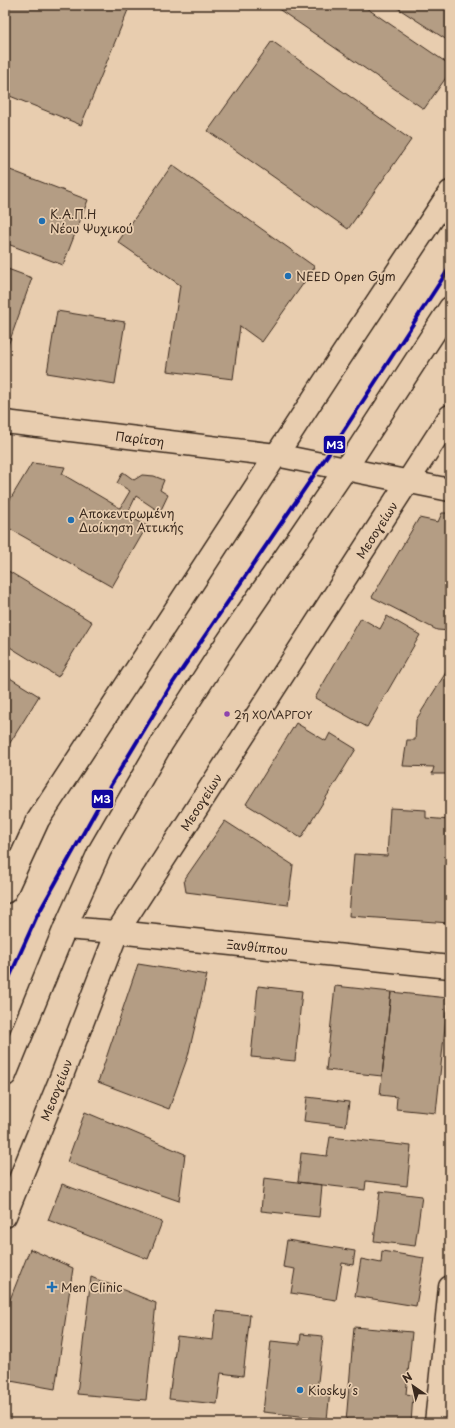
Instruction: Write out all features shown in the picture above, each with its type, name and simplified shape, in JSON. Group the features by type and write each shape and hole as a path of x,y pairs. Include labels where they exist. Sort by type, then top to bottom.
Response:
{"street":[{"path":"5,892 38,820 276,455 450,192"},
{"path":"5,1075 65,928 100,850 162,743 225,644 346,468 450,308"},
{"name":"Μεσογείων","path":"5,1216 59,1083 117,932 450,416"},
{"name":"Παρίτση","path":"5,422 276,455 450,490"},
{"name":"Ξανθίππου","path":"65,928 117,932 450,967"},
{"path":"436,1423 450,1287"}],"building":[{"path":"7,5 130,5 81,125 5,94 5,10"},
{"path":"279,5 362,5 450,65 450,72 424,109 277,8"},
{"path":"393,5 450,5 450,42"},
{"path":"272,41 411,140 348,229 208,131"},
{"path":"172,165 315,267 262,342 240,326 233,379 167,371 180,285 118,242"},
{"name":"Κ.Α.Π.Η Νέου Ψυχικού","path":"5,168 88,200 63,265 5,243"},
{"path":"5,268 32,278 5,354"},
{"path":"57,311 125,322 115,384 47,373"},
{"name":"Αποκεντρωμένη Διοίκηση Αττικής","path":"32,463 65,467 62,474 120,508 130,491 117,483 123,472 134,480 142,475 154,476 164,480 160,490 168,495 160,512 136,496 127,515 147,526 112,587 5,526 5,508"},
{"path":"442,513 450,513 450,631 437,630 372,597 419,518 438,522"},
{"path":"5,569 92,622 58,677 5,644"},
{"path":"387,616 420,635 367,727 315,698 361,618 380,629"},
{"path":"450,666 450,774 432,774 434,767 403,766 407,740 415,740 416,720"},
{"path":"5,675 39,696 5,751"},
{"path":"296,723 326,741 330,733 356,749 301,838 246,804"},
{"path":"390,808 426,810 426,818 450,820 450,923 349,916 354,854 387,856"},
{"path":"225,821 293,865 288,905 186,892 184,880"},
{"path":"138,964 207,975 188,1056 169,1109 98,1082"},
{"path":"258,986 302,991 295,1061 251,1057"},
{"path":"335,986 391,992 382,1076 326,1070"},
{"path":"391,992 448,998 436,1113 396,1109 397,1097 380,1095"},
{"path":"307,1097 349,1102 346,1126 304,1121"},
{"path":"85,1112 185,1154 179,1201 67,1162"},
{"path":"330,1137 411,1146 407,1186 366,1181 365,1190 298,1182 301,1153 327,1156"},
{"path":"264,1178 322,1185 319,1217 261,1211"},
{"path":"62,1184 162,1222 148,1259 48,1220"},
{"path":"380,1191 422,1196 415,1246 374,1241"},
{"path":"287,1240 355,1251 353,1265 342,1263 336,1300 291,1293 295,1269 283,1267"},
{"path":"30,1249 73,1268 55,1389 5,1380 5,1312"},
{"path":"382,1251 424,1258 416,1306 355,1296 361,1259 381,1263"},
{"path":"91,1277 156,1303 146,1400 77,1394"},
{"path":"216,1311 250,1315 243,1376 221,1373 217,1404 169,1399 177,1336 213,1340"},
{"path":"354,1327 412,1332 406,1394 413,1395 411,1423 346,1422"},
{"path":"301,1334 323,1336 317,1391 330,1392 327,1419 263,1412 271,1341 300,1344"}],"transit line":[{"name":"Μ3","path":"5,987 37,916 103,798 170,687 335,444 450,267"}],"place":[{"name":"Κ.Α.Π.Η Νέου Ψυχικού","path":"42,221"},
{"name":"NEED Open Gym","path":"288,276"},
{"name":"Αποκεντρωμένη Διοίκηση Αττικής","path":"71,520"},
{"name":"2η ΧΟΛΑΡΓΟΥ","path":"227,714"},
{"name":"Men Clinic","path":"52,1287"},
{"name":"Kiosky´s","path":"300,1390"}]}
